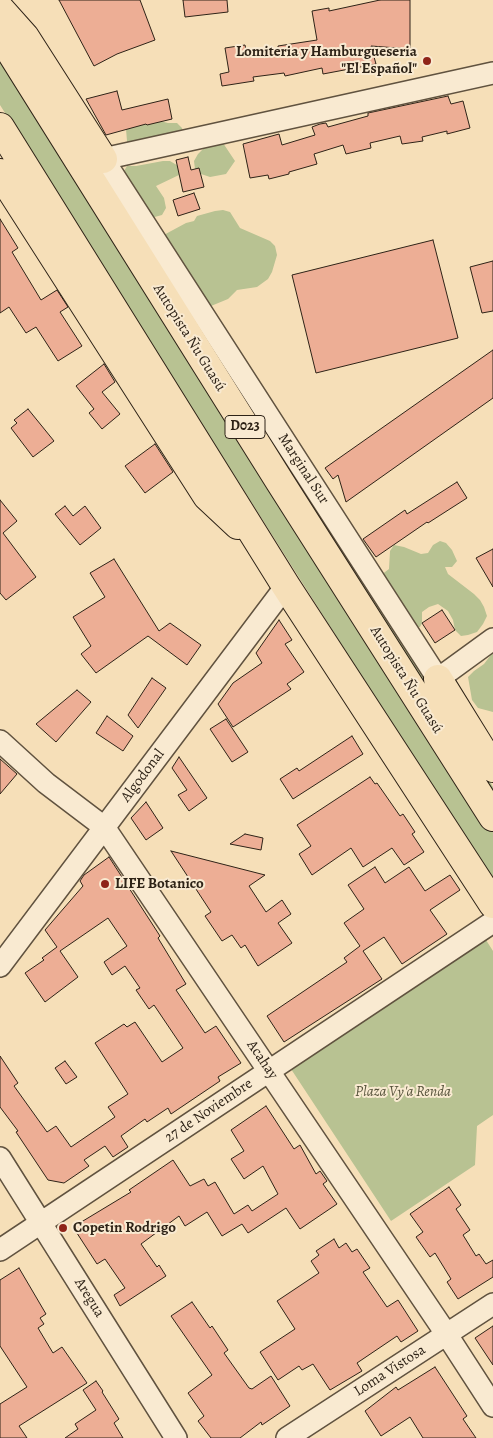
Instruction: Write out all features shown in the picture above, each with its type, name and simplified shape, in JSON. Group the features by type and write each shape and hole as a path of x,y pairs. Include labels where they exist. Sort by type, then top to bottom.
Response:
{"highway":[{"path":"0,9 25,37 103,159"},
{"name":"Autopista Ñu Guasú","path":"0,35 280,482 493,817"},
{"path":"0,127 286,586 493,904"},
{"path":"0,174 207,496 261,544"},
{"path":"438,679 493,768"}],"street":[{"path":"103,159 493,72"},
{"name":"Marginal Sur","path":"103,159 438,679"},
{"name":"Algodonal","path":"0,966 286,586"},
{"path":"438,679 493,639"},
{"name":"Acahay","path":"0,741 46,783 104,827 447,1334 493,1406"},
{"name":"27 de Noviembre","path":"0,1250 493,922"},
{"name":"Aregua","path":"0,1158 176,1438"},
{"name":"Loma Vistosa","path":"287,1438 493,1304"}],"green space":[{"path":"0,50 493,829 493,884 0,105"},
{"path":"46,90 470,744 493,787 493,797"},
{"path":"156,120 177,123 182,128 184,135 128,153 126,129"},
{"path":"223,143 235,161 226,174 210,177 198,173 195,169 194,161 198,154 208,144"},
{"path":"170,161 180,167 179,175 156,186 164,198 166,208 162,215 151,218 124,171 127,166"},
{"path":"223,210 230,212 240,228 270,241 275,246 277,255 268,279 257,287 237,290 228,299 211,306 201,306 160,237 186,223 194,221 197,216"},
{"path":"440,541 446,543 452,550 457,561 452,567 445,567 448,574 474,594 484,607 487,616 477,632 461,636 455,630 453,620 448,611 438,604 422,612 420,627 410,629 381,575 389,569 390,551 394,545 421,554 428,553 433,545"},
{"path":"493,652 493,712 478,708 472,700 468,677 484,664"},
{"name":"Plaza Vy'a Renda","path":"486,940 493,951 493,1115 477,1126 475,1165 391,1221 291,1069"}],"building":[{"path":"59,0 140,0 155,40 117,54 94,66"},
{"path":"183,0 227,0 228,12 185,17"},
{"path":"380,0 410,0 410,49 371,46 376,64 323,74 322,68 285,76 284,73 253,77 254,81 222,86 220,74 229,72 225,48 245,45 247,55 278,49 278,46 317,40 312,11 329,8 329,11"},
{"path":"117,91 122,110 168,99 172,119 106,135 86,99"},
{"path":"448,96 451,104 463,101 470,128 447,134 447,131 422,137 423,141 402,144 400,136 370,143 371,148 346,154 343,145 314,154 317,164 289,172 289,174 269,179 268,175 250,178 243,144 279,134 282,145 315,135 312,127 320,124 326,123 328,127 368,116 368,113"},
{"path":"188,157 191,170 199,168 204,187 183,192 176,160"},
{"path":"194,193 200,209 178,216 173,200"},
{"path":"0,219 18,248 12,252 41,300 57,290 68,307 60,312 82,346 58,361 36,327 26,333 9,307 0,313"},
{"path":"433,240 458,338 316,373 292,275"},
{"path":"493,261 493,311 482,313 470,267"},
{"path":"493,350 493,398 346,502 338,475 333,479 325,468"},
{"path":"104,364 115,382 102,392 120,414 102,429 89,413 94,409 76,386"},
{"path":"28,409 54,441 33,457 11,428 17,423 14,420"},
{"path":"155,444 173,472 145,493 125,466"},
{"path":"457,482 467,498 427,522 376,557 363,539 405,510 407,514"},
{"path":"0,500 17,521 3,533 36,577 6,600 0,593"},
{"path":"65,506 73,516 85,506 101,528 80,545 55,514"},
{"path":"493,549 493,587 476,558"},
{"path":"114,559 159,631 170,623 201,645 187,665 148,636 96,673 81,654 91,646 73,617 105,597 90,573"},
{"path":"442,610 455,630 435,643 422,623"},
{"path":"279,620 292,640 285,644 304,672 287,684 291,689 233,727 218,704 233,683 262,663 256,653"},
{"path":"152,678 166,688 138,728 128,715"},
{"path":"77,690 91,702 56,742 36,724"},
{"path":"107,716 133,736 123,751 96,733"},
{"path":"226,719 248,752 232,762 210,729"},
{"path":"352,736 363,754 293,799 280,779 297,768 299,771"},
{"path":"179,757 207,798 189,811 178,795 187,790 172,768"},
{"path":"0,759 17,774 0,794"},
{"path":"370,777 375,784 377,783 400,816 403,814 415,832 412,834 424,852 404,865 392,848 363,867 351,848 312,875 299,854 311,846 297,825"},
{"path":"146,802 163,828 146,840 131,818"},
{"path":"245,834 263,838 261,850 230,844"},
{"path":"171,851 265,875 249,886 266,912 282,900 291,914 278,923 292,943 258,966 245,945 241,948 232,935 222,941 205,916 211,912"},
{"path":"109,857 160,936 158,938 186,984 176,990 205,1033 216,1026 241,1063 218,1077 220,1081 171,1114 168,1108 147,1122 145,1119 121,1136 128,1147 113,1157 105,1146 84,1160 89,1166 64,1183 48,1180 16,1132 18,1131 0,1107 0,1056 18,1083 14,1086 47,1132 56,1126 71,1147 115,1117 108,1107 128,1094 95,1043 124,1024 127,1027 135,1022 162,1062 183,1048 154,1005 149,1009 136,990 140,988 125,966 112,975 104,962 127,946 108,918 60,951 78,977 45,1002 25,973 44,960 42,958 57,947 45,930 83,886 80,881 84,875"},
{"path":"375,867 385,883 409,867 425,891 450,875 460,890 430,910 447,934 402,964 384,937 363,951 382,979 284,1042 267,1016 347,962 344,958 360,946 344,923 364,909 348,885"},
{"path":"65,1061 77,1077 66,1084 55,1068"},
{"path":"266,1106 294,1149 300,1145 316,1174 320,1171 327,1181 323,1184 337,1204 300,1229 286,1208 248,1233 242,1224 222,1236 207,1212 185,1226 179,1216 141,1244 157,1267 159,1265 166,1276 120,1306 114,1295 125,1288 105,1259 97,1264 73,1227 131,1192 129,1190 173,1160 190,1186 204,1179 208,1186 215,1182 234,1214 248,1205 252,1211 278,1194 263,1166 244,1179 231,1159 244,1151 231,1130"},
{"path":"449,1187 461,1205 456,1209 470,1230 463,1235 476,1256 479,1254 486,1264 493,1260 493,1277 458,1299 447,1282 451,1279 435,1253 430,1257 416,1237 423,1232 410,1214"},
{"path":"334,1239 339,1248 346,1243 352,1252 357,1249 370,1268 363,1272 387,1307 398,1300 418,1331 401,1342 397,1336 357,1363 362,1371 330,1390 313,1364 302,1370 299,1366 278,1380 260,1352 295,1329 277,1301 319,1273 311,1261 319,1255 316,1251"},
{"path":"19,1268 46,1314 40,1318 44,1324 38,1328 53,1353 62,1347 87,1383 19,1426 27,1438 0,1438 0,1404 27,1387 0,1346 0,1280"},
{"path":"192,1302 210,1328 212,1326 228,1350 224,1353 249,1388 252,1389 271,1376 290,1406 262,1425 261,1422 240,1438 211,1438 198,1421 204,1416 188,1393 212,1375 171,1316"},
{"path":"493,1326 493,1365 475,1338"},
{"path":"435,1367 467,1416 463,1419 476,1438 423,1438 410,1417 381,1436 365,1411 396,1387 398,1390"},
{"path":"96,1381 119,1419 114,1423 123,1438 65,1438 78,1429 75,1424 96,1410 83,1390"}],"place":[{"name":"Lomiteria y Hamburgueseria \"El Español\"","path":"427,61"},
{"name":"LIFE Botanico","path":"105,884"},
{"name":"Copetin Rodrigo","path":"63,1228"}]}
